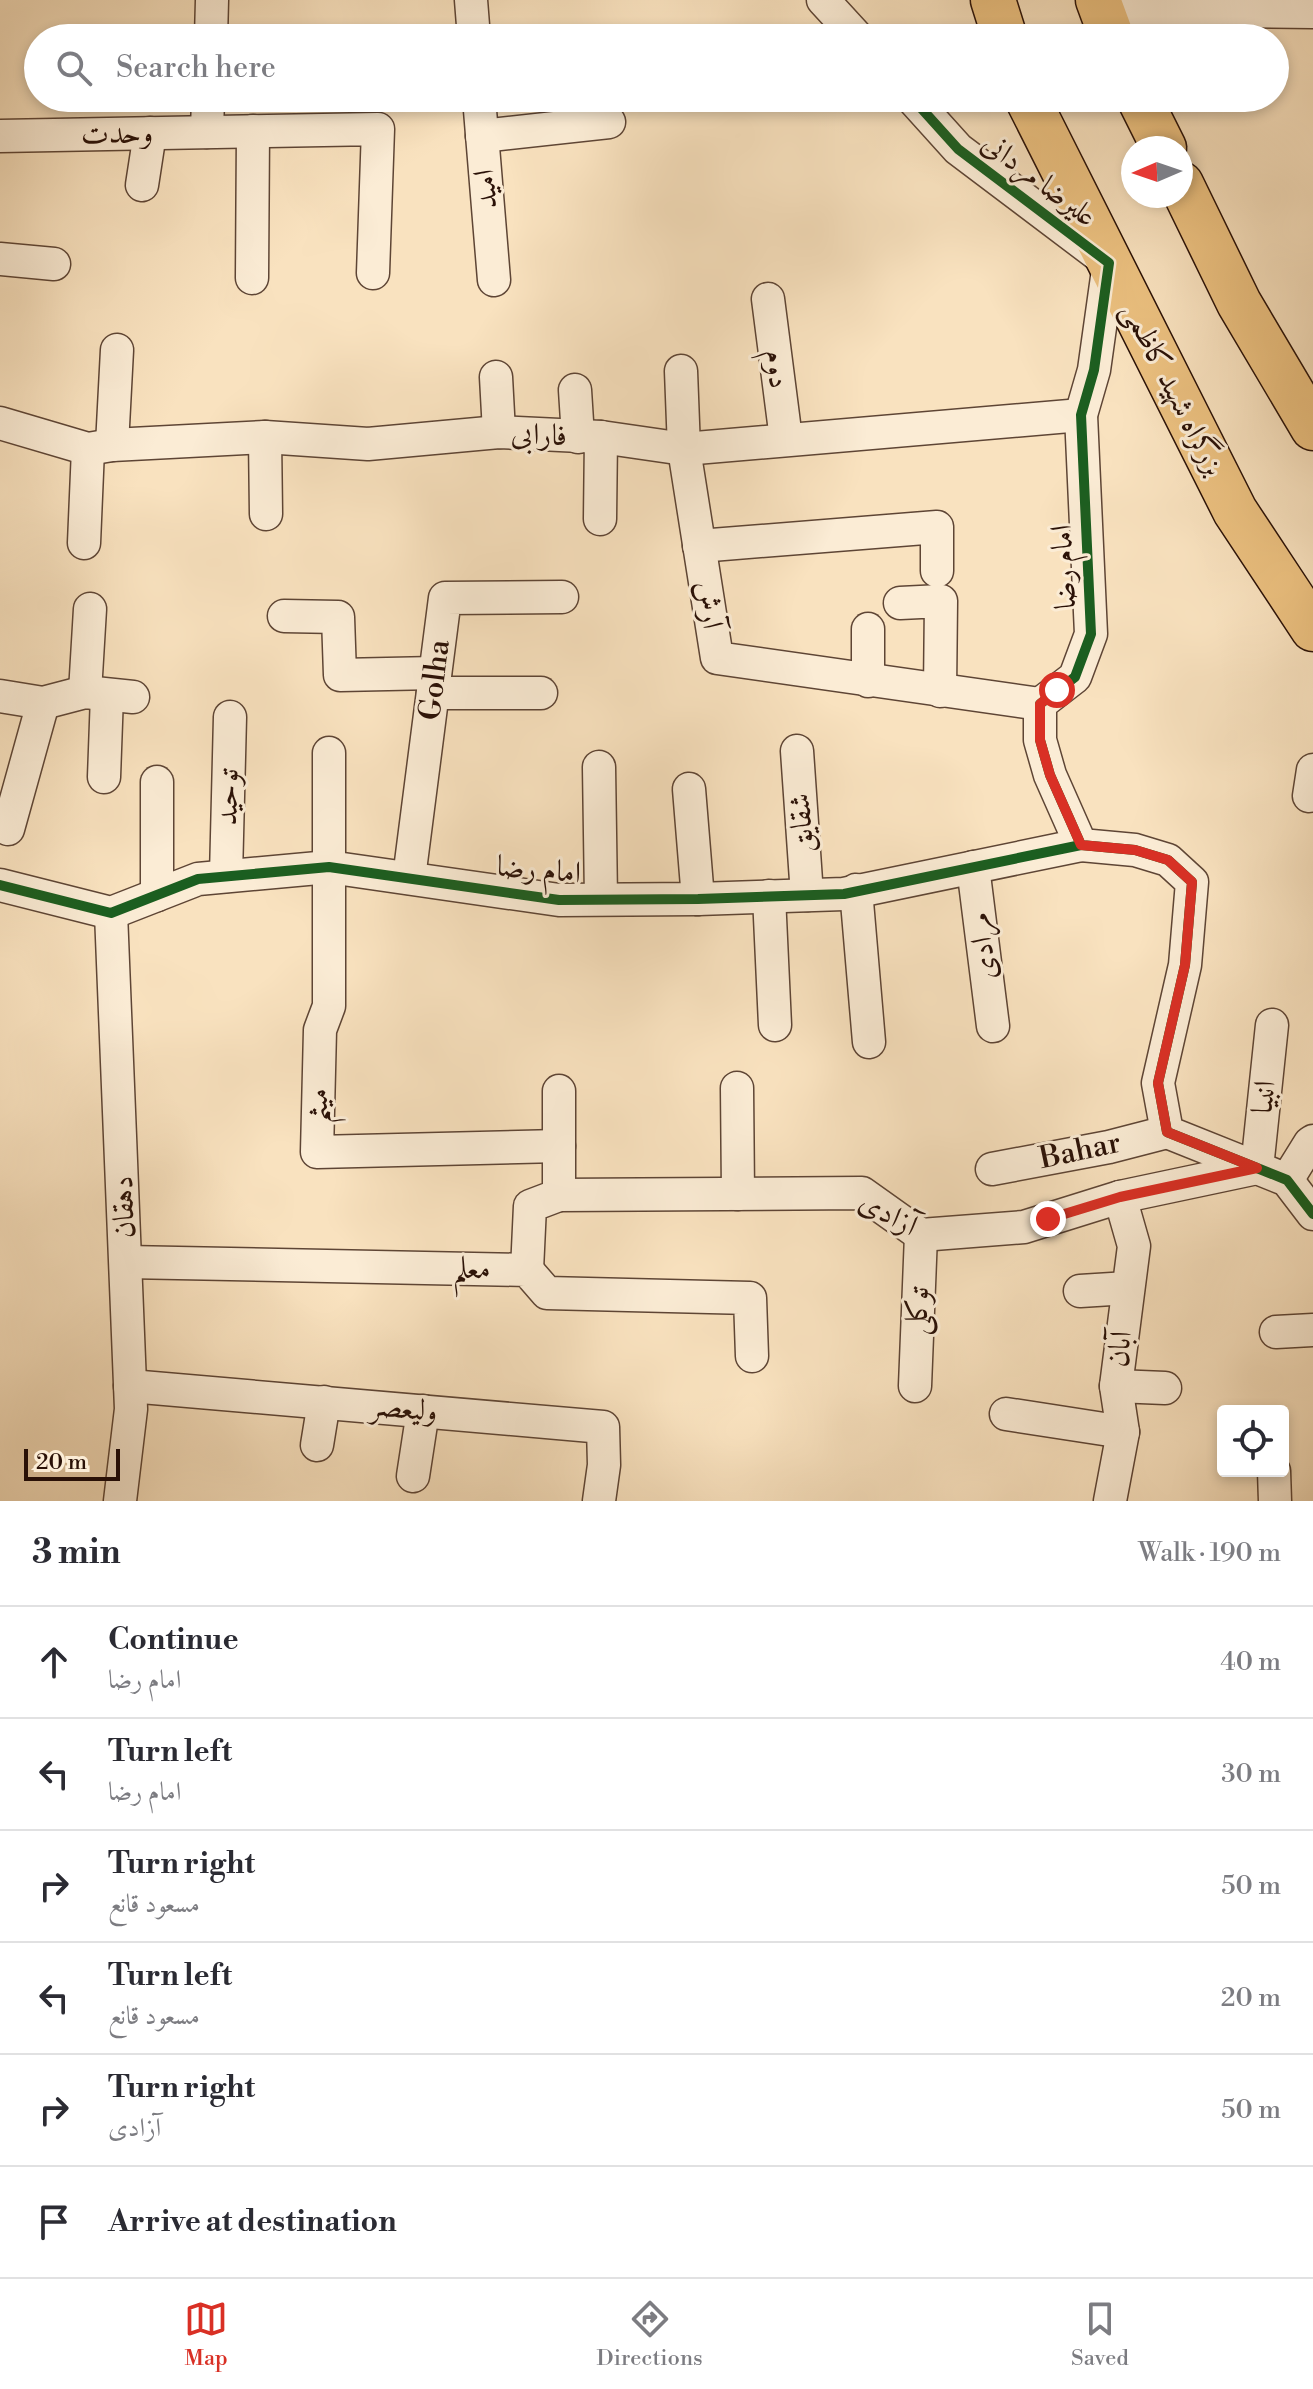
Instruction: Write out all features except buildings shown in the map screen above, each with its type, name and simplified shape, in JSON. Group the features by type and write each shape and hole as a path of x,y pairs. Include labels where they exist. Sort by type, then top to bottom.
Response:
{"highway":[{"path":"993,0 1001,24"},
{"name":"بزرگراه شهید کاظمی","path":"1034,112 1235,511 1313,629"},
{"path":"1146,112 1158,136"},
{"path":"1193,208 1239,303 1313,428"}],"street":[{"path":"211,24 212,0"},
{"path":"471,0 473,24"},
{"path":"823,0 845,24"},
{"path":"1104,16 1313,12"},
{"path":"207,132 208,112"},
{"name":"امید","path":"480,112 494,280"},
{"name":"علیرضا مردانی","path":"925,112 958,149 1109,263"},
{"path":"482,136 609,122"},
{"name":"وحدت","path":"0,136 378,129 373,273"},
{"path":"252,278 253,131"},
{"path":"142,185 150,133"},
{"path":"0,259 54,264"},
{"name":"امام رضا","path":"1040,704 1075,677 1091,634 1081,415 1094,370 1109,263"},
{"name":"دوم","path":"768,299 786,439"},
{"path":"84,543 117,350"},
{"name":"آرش","path":"681,371 684,449 717,658 1040,704"},
{"path":"496,377 499,432"},
{"path":"575,390 590,437 600,519"},
{"name":"فارابی","path":"0,423 100,447 265,437 368,444 499,432 590,437 684,449 1081,415"},
{"path":"265,437 266,514"},
{"path":"699,546 937,527 937,571"},
{"name":"Golha","path":"409,878 445,598 562,597"},
{"path":"900,603 941,601 940,691"},
{"path":"90,609 108,695 104,777"},
{"path":"284,616 338,617 340,675 541,693"},
{"path":"868,629 868,681"},
{"path":"0,696 43,703 108,695"},
{"path":"8,829 43,703"},
{"path":"1040,704 1040,740 1050,775 1081,845"},
{"name":"توحید","path":"226,876 230,717"},
{"name":"شقایق","path":"797,751 807,895"},
{"path":"329,753 329,867"},
{"name":"امام رضا","path":"599,767 601,899"},
{"path":"157,782 157,895"},
{"path":"689,789 698,899"},
{"name":"امام رضا","path":"111,913 198,879 329,867 559,900 698,899 844,894 1081,845 1135,850 1168,860 1192,882 1185,965 1158,1083 1167,1132"},
{"name":"میثم","path":"329,867 329,1006 320,1030 317,1152 559,1146"},
{"name":"مرادی","path":"973,867 993,1026"},
{"path":"0,885 111,913"},
{"path":"856,890 869,1042"},
{"path":"769,896 775,1025"},
{"name":"دهقان","path":"111,913 131,1409 120,1501"},
{"name":"انبیا","path":"1257,1168 1272,1025"},
{"path":"737,1088 738,1194"},
{"path":"527,1270 530,1206 559,1195 559,1091"},
{"path":"1167,1132 1287,1180 1313,1214"},
{"name":"Bahar","path":"992,1169 1109,1147 1167,1132"},
{"path":"1287,1180 1313,1141"},
{"name":"آزادی","path":"559,1195 862,1193 921,1235 1024,1227 1120,1197 1257,1168"},
{"name":"آبان","path":"1110,1501 1123,1432 1116,1386 1134,1246 1120,1197"},
{"name":"توکلی","path":"915,1386 921,1235"},
{"name":"معلم","path":"126,1262 527,1270 547,1293 750,1298 752,1356"},
{"path":"1080,1291 1128,1288"},
{"path":"1276,1332 1313,1330"},
{"name":"ولیعصر","path":"130,1386 603,1427 604,1465 599,1501"},
{"path":"1116,1386 1165,1388"},
{"path":"317,1445 324,1402"},
{"path":"413,1476 423,1411"},
{"path":"1006,1414 1123,1432"},
{"path":"1274,1477 1275,1501"}],"cycle path":[{"path":"925,112 958,149 1109,263 1094,370 1081,415 1091,634 1075,677 1040,704 1040,740 1050,775 1081,845 1135,850 1168,860 1192,882 1185,965 1158,1083 1167,1132 1287,1180 1313,1214"},
{"path":"0,885 111,913 198,879 329,867 559,900 844,894 1081,845"}],"route":[{"path":"1048,1219 1120,1197 1257,1168 1167,1132 1158,1083 1185,965 1192,882 1168,860 1135,850 1081,845 1050,775 1040,740 1040,704 1057,690"}]}
